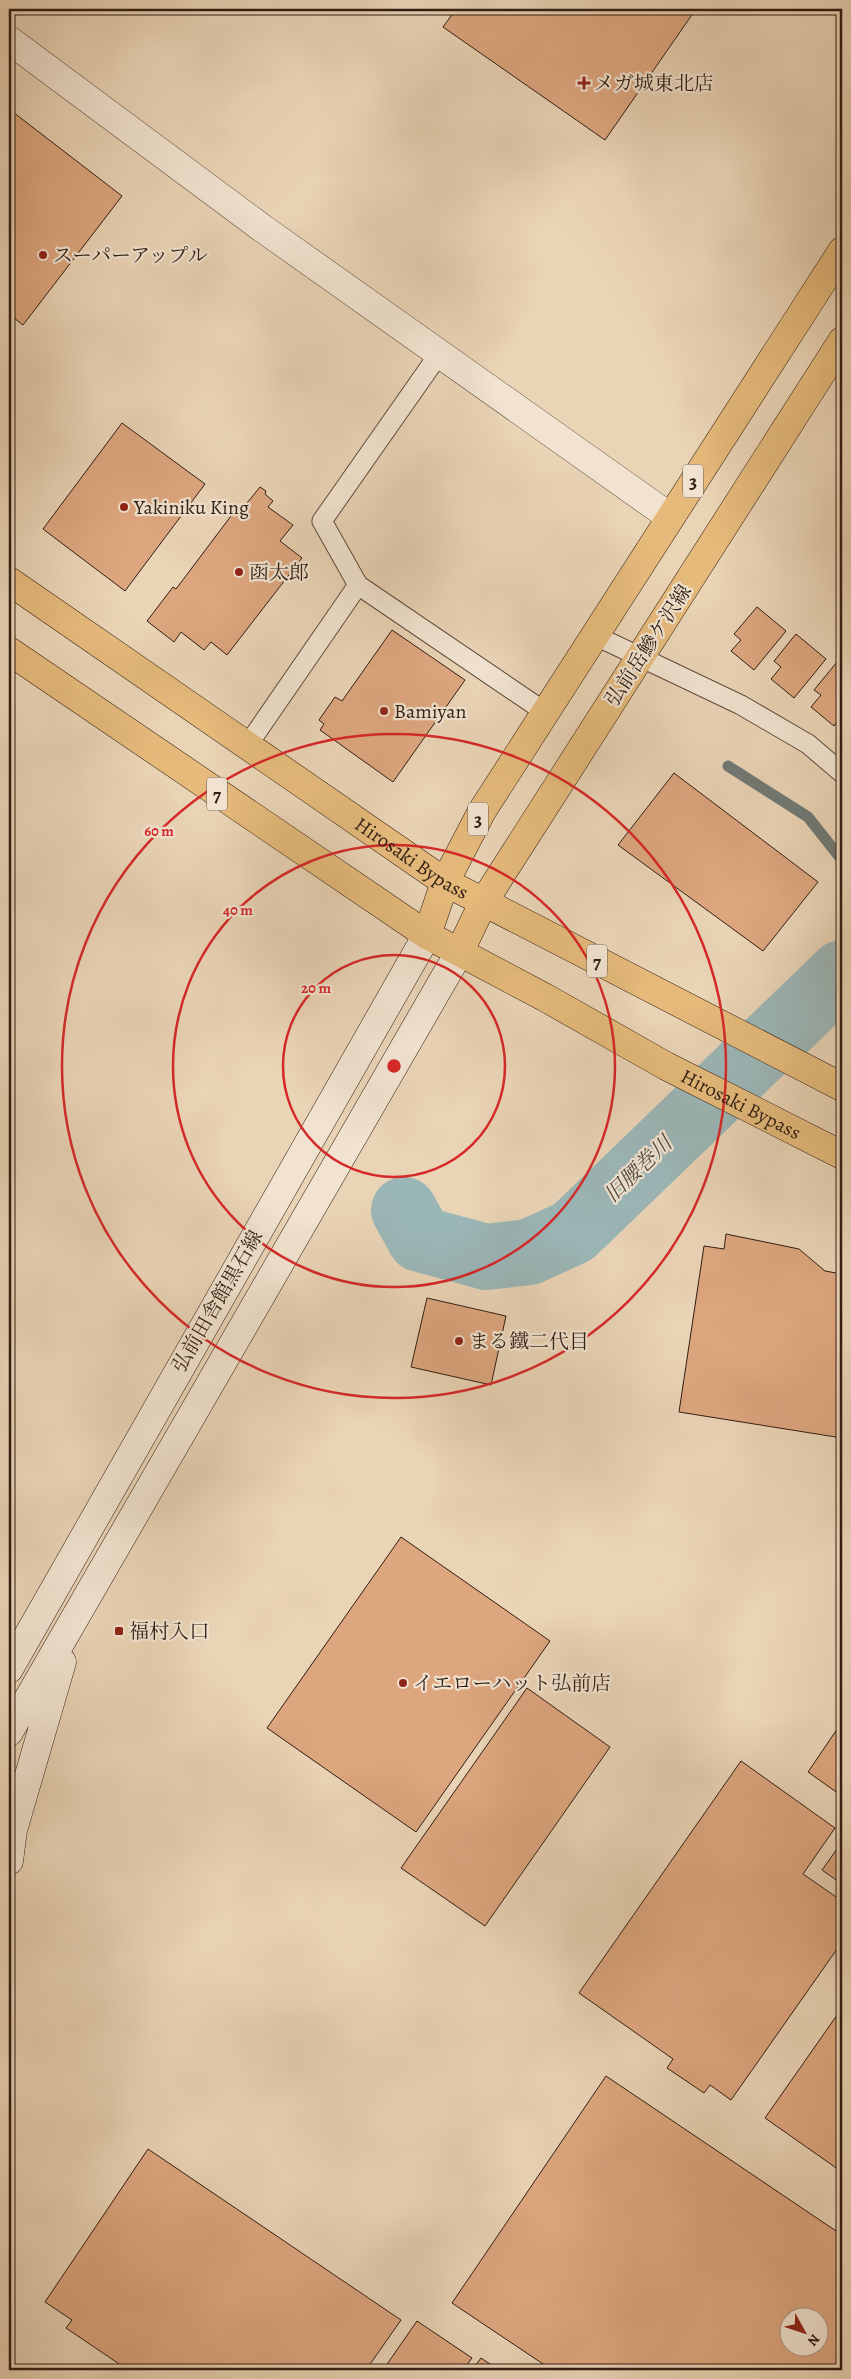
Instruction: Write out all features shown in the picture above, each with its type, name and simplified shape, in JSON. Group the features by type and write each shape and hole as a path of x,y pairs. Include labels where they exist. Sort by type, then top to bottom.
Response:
{"main road":[{"path":"9,40 262,228 670,518"},
{"name":"3","path":"427,935 445,882 482,811 842,251"},
{"name":"弘前岳鰺ケ沢線","path":"460,951 482,903 842,341"},
{"name":"Hirosaki Bypass","path":"9,581 445,882 482,903 842,1087"},
{"name":"Hirosaki Bypass","path":"9,650 427,935 460,951 666,1066 842,1155"},
{"name":"弘前田舎館黒石線","path":"9,1669 427,935"},
{"name":"弘前田舎館黒石線","path":"9,1732 460,951"},
{"name":"弘前田舎館黒石線","path":"9,1861 13,1830 74,1620"}],"lane":[{"path":"439,354 322,521 358,585 545,712"},
{"path":"247,746 358,585"},
{"path":"594,636 741,705 808,744 842,773"}],"building":[{"name":"メガ城東北店","path":"456,9 696,9 605,140 443,27"},
{"name":"スーパーアップル","path":"9,109 122,196 23,325 9,314"},
{"name":"Yakiniku King","path":"122,423 205,484 125,591 43,529"},
{"name":"函太郎","path":"260,487 266,491 265,494 273,501 268,507 293,525 280,541 302,558 227,655 211,642 204,650 181,632 174,642 147,621 173,587 176,589 234,512 238,514"},
{"path":"757,607 786,631 754,670 731,651 741,640 734,634"},
{"name":"Bamiyan","path":"392,630 465,680 393,782 320,730 324,724 319,720 335,697 342,701"},
{"path":"796,634 826,659 794,698 771,679 781,667 774,661"},
{"path":"837,662 842,667 842,716 834,726 811,707 821,695 814,690"},
{"path":"674,773 818,882 763,951 618,845"},
{"path":"726,1234 799,1249 825,1271 842,1274 842,1438 679,1412 704,1246 724,1249"},
{"name":"まる鐵二代目","path":"427,1298 506,1316 491,1385 411,1367"},
{"path":"401,1537 550,1641 416,1832 267,1728"},
{"path":"527,1688 610,1747 485,1926 401,1868"},
{"path":"842,1722 842,1796 808,1772"},
{"path":"741,1761 835,1828 803,1874 842,1901 842,1942 731,2100 710,2085 704,2093 667,2068 673,2059 579,1993"},
{"path":"842,1842 842,1884 822,1870"},
{"path":"842,2008 842,2172 765,2118"},
{"path":"606,2076 842,2235 842,2370 552,2370 452,2303"},
{"path":"148,2149 401,2320 366,2370 128,2370 66,2328 72,2320 45,2302"},
{"path":"417,2321 472,2358 463,2370 383,2370"},
{"path":"481,2358 499,2370 472,2370"}],"waterway":[{"path":"728,766 808,817 842,860"},
{"name":"旧腰巻川","path":"404,1210 420,1239 486,1257 529,1252 573,1232 842,973"}],"place":[{"name":"メガ城東北店","path":"584,83"},
{"name":"スーパーアップル","path":"43,255"},
{"name":"Yakiniku King","path":"124,507"},
{"name":"函太郎","path":"239,572"},
{"name":"Bamiyan","path":"384,711"},
{"name":"まる鐵二代目","path":"459,1341"},
{"name":"福村入口","path":"119,1631"},
{"name":"イエローハット弘前店","path":"403,1683"}]}
